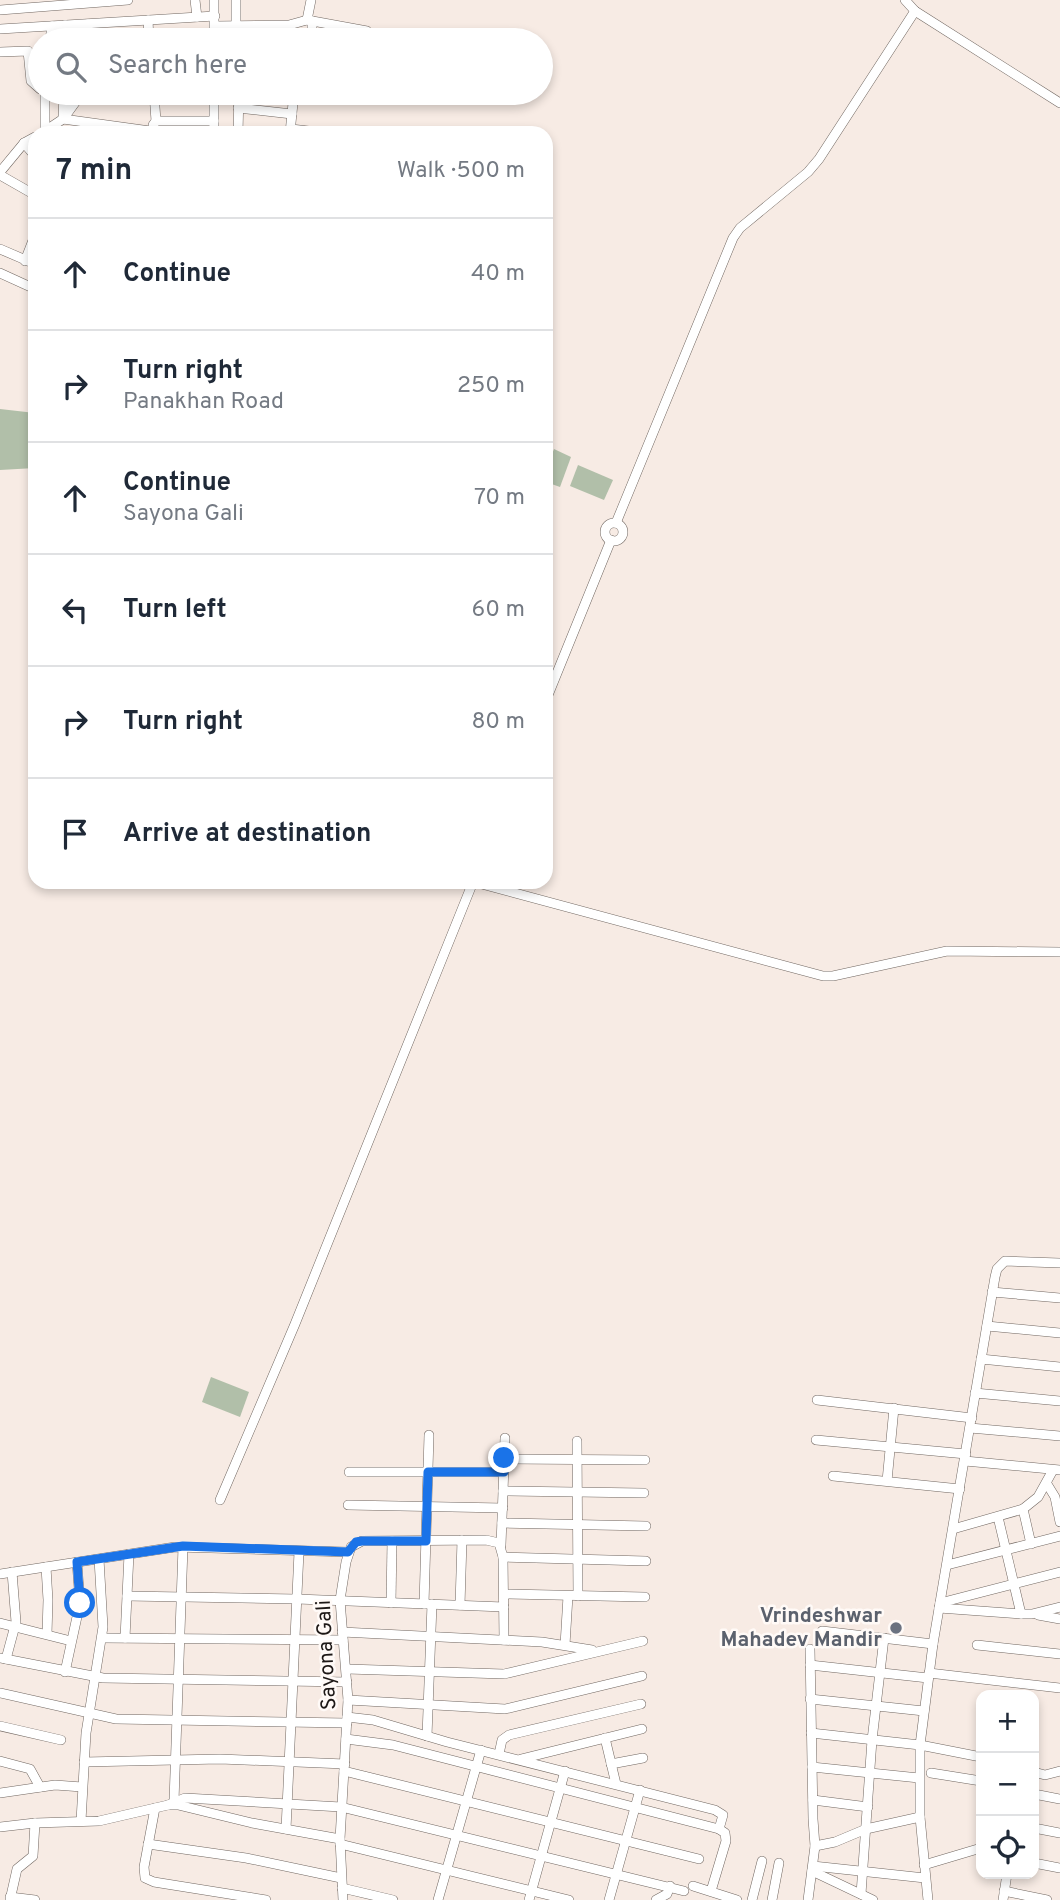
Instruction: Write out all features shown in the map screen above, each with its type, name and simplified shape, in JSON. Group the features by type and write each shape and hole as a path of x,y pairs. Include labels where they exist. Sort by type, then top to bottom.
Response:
{"street":[{"path":"0,10 53,3 128,0"},
{"path":"195,0 197,17"},
{"path":"214,0 215,28"},
{"path":"236,0 236,25"},
{"path":"311,0 311,28"},
{"path":"905,0 915,11 1060,103"},
{"path":"553,683 611,540 616,541 622,535 622,529 616,523 733,238 740,228 800,179 819,159 915,11"},
{"path":"0,29 197,17 236,25 289,25 310,21 350,28"},
{"path":"148,20 148,28"},
{"path":"88,24 88,28"},
{"path":"0,51 28,51"},
{"path":"45,105 46,126"},
{"path":"63,119 64,105"},
{"path":"54,126 73,105"},
{"path":"153,126 156,121 155,105"},
{"path":"214,105 214,126"},
{"path":"291,126 293,105"},
{"path":"238,126 239,108 292,114"},
{"path":"63,119 109,126"},
{"path":"156,121 214,121"},
{"path":"28,141 0,174 28,191"},
{"path":"24,143 28,148"},
{"path":"0,249 28,262"},
{"path":"25,261 28,253"},
{"path":"0,273 28,286"},
{"path":"220,1500 295,1324 470,889"},
{"path":"499,889 823,976 947,951 1060,952"},
{"path":"928,1900 920,1817 920,1745 933,1644 992,1292 997,1269 1004,1261 1060,1263"},
{"path":"992,1292 1060,1298"},
{"path":"987,1326 1060,1333"},
{"path":"981,1359 1060,1367"},
{"path":"975,1393 1060,1401"},
{"path":"817,1400 894,1408 1060,1436"},
{"path":"887,1481 894,1408"},
{"path":"427,1736 431,1673 426,1541 429,1435"},
{"path":"505,1438 501,1545 505,1640"},
{"path":"816,1440 890,1447 1056,1470 1032,1503 1023,1509 953,1529"},
{"path":"565,1646 577,1559 577,1441"},
{"path":"504,1458 645,1460"},
{"path":"349,1472 504,1472"},
{"path":"833,1476 961,1489"},
{"path":"1047,1484 1055,1497 1060,1522"},
{"path":"503,1490 644,1493"},
{"path":"348,1505 503,1508"},
{"path":"1023,1509 1031,1544"},
{"path":"998,1517 1021,1614"},
{"path":"502,1523 646,1527"},
{"path":"947,1565 1060,1536"},
{"path":"460,1605 462,1540"},
{"path":"0,1574 183,1546 348,1552 356,1542 362,1541 486,1540 501,1545"},
{"path":"391,1603 392,1541"},
{"path":"171,1803 183,1546"},
{"path":"286,1829 299,1552"},
{"name":"Sayona Gali","path":"343,1900 340,1842 348,1682 340,1601 348,1552"},
{"path":"125,1638 129,1554"},
{"path":"503,1557 646,1561"},
{"path":"81,1821 89,1712 102,1638 99,1559"},
{"path":"65,1672 80,1603 77,1562"},
{"path":"46,1567 47,1634"},
{"path":"12,1572 16,1626 3,1659 95,1678 348,1682"},
{"path":"940,1606 1060,1572"},
{"path":"504,1594 645,1597"},
{"path":"127,1596 504,1607"},
{"path":"940,1606 1060,1619"},
{"path":"1032,1614 1060,1607"},
{"path":"0,1623 71,1641"},
{"path":"822,1631 933,1644"},
{"path":"102,1638 295,1640 342,1636 431,1637 505,1640 597,1650"},
{"path":"860,1894 884,1638"},
{"path":"347,1669 504,1674 643,1641"},
{"path":"977,1644 1060,1654"},
{"path":"808,1900 815,1846 810,1649"},
{"path":"810,1665 1060,1688"},
{"path":"348,1700 487,1709 516,1708 642,1676"},
{"path":"0,1693 116,1719 292,1723 373,1720 720,1812 723,1815 719,1829"},
{"path":"810,1699 924,1711"},
{"path":"499,1754 502,1740 509,1735 641,1704"},
{"path":"0,1726 61,1740"},
{"path":"519,1759 642,1729"},
{"path":"811,1733 920,1745 976,1756"},
{"path":"605,1738 616,1784"},
{"path":"346,1739 393,1745 719,1829 725,1833 726,1841 710,1892"},
{"path":"438,1900 481,1750"},
{"path":"611,1764 643,1758"},
{"path":"84,1762 220,1759 345,1767 699,1859"},
{"path":"0,1761 30,1769 40,1787"},
{"path":"812,1767 919,1778"},
{"path":"530,1895 565,1771"},
{"path":"1039,1773 1060,1771"},
{"path":"931,1773 976,1780"},
{"path":"0,1793 60,1785 82,1787"},
{"path":"609,1900 640,1790"},
{"path":"1039,1795 1060,1799"},
{"path":"0,1827 104,1820 185,1798 341,1807 684,1891"},
{"path":"813,1800 868,1807"},
{"path":"171,1803 446,1869 530,1895 569,1900"},
{"path":"155,1808 143,1873 149,1881 210,1895 267,1900"},
{"path":"815,1846 835,1842 866,1829 920,1817"},
{"path":"35,1823 33,1856 17,1870 10,1898 35,1900"},
{"path":"1039,1829 1060,1833"},
{"path":"148,1844 246,1858 341,1878"},
{"path":"924,1865 976,1850"},
{"path":"752,1900 762,1861"},
{"path":"772,1900 779,1863"},
{"path":"1039,1864 1060,1868"},
{"path":"812,1868 925,1878"},
{"path":"812,1868 873,1900"},
{"path":"656,1900 667,1894 670,1886"},
{"path":"693,1886 737,1900"},
{"path":"342,1888 393,1900"},
{"path":"1003,1896 1047,1900"}],"green space":[{"path":"0,409 28,412 28,468 0,470"},
{"path":"554,449 571,457 560,487 553,484"},
{"path":"578,465 613,480 604,500 570,486"},
{"path":"211,1377 249,1392 240,1417 202,1402"}],"place":[{"name":"Vrindeshwar Mahadev Mandir","path":"896,1628"}],"route":[{"path":"80,1603 77,1562 183,1546 348,1552 356,1542 362,1541 426,1541 428,1472 504,1472 504,1458"}]}
